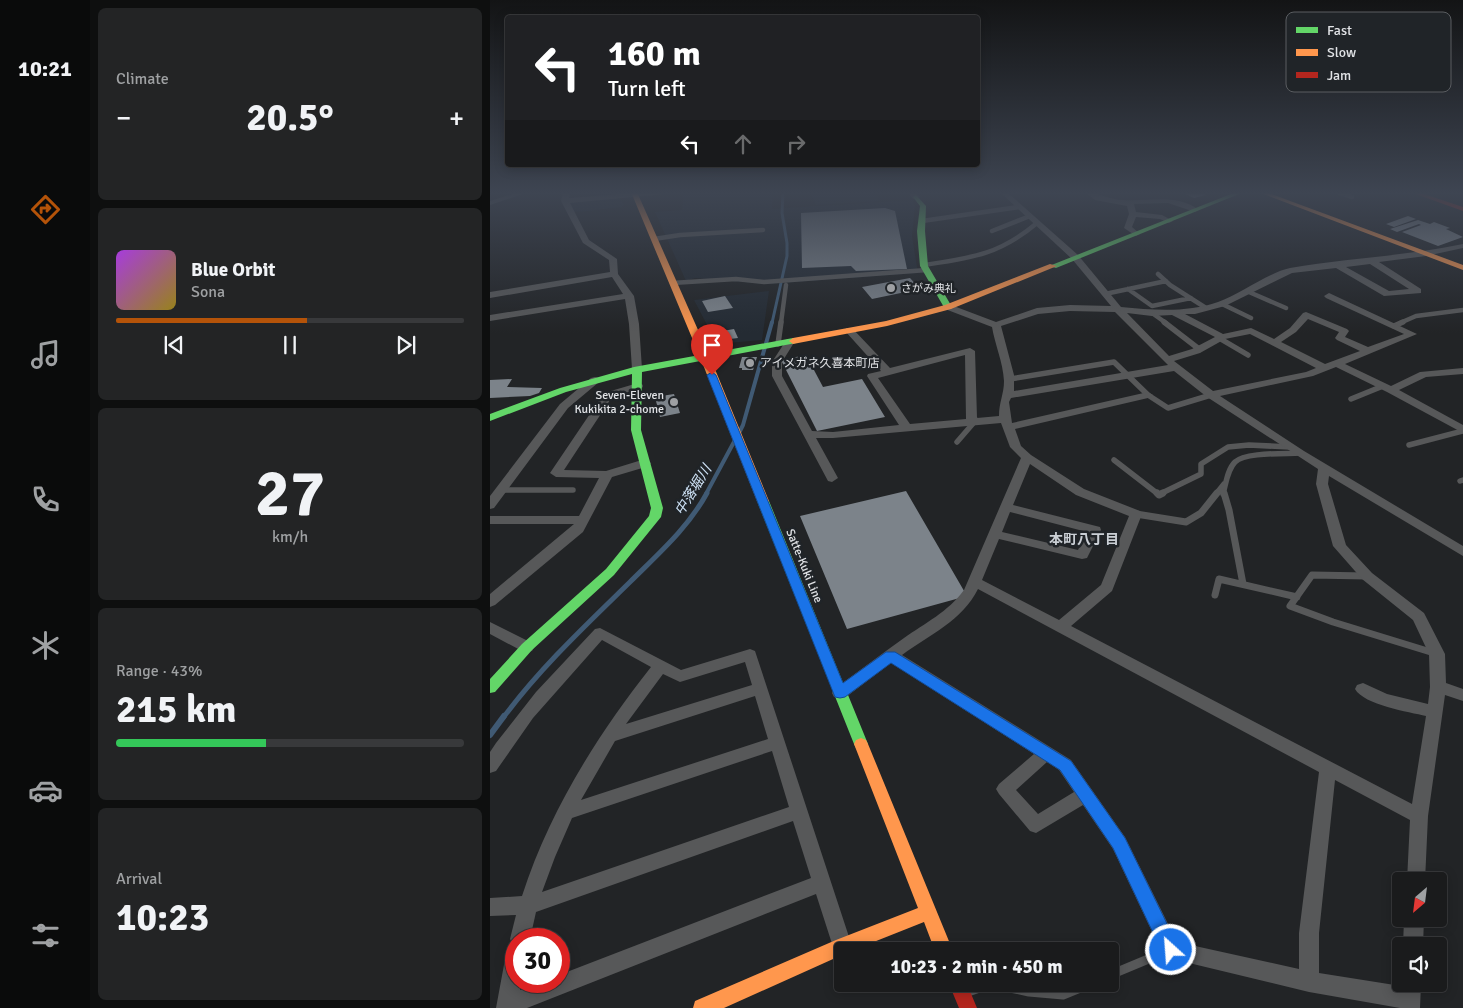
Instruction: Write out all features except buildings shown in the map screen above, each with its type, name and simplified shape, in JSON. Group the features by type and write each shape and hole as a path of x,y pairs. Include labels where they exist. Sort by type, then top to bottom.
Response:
{"street":[{"path":"490,688 527,647 610,572 655,517 657,508 636,430 638,386 634,324 629,296 614,274 613,259 585,239"},
{"name":"Satte-Kuki Line","path":"654,239 705,357 940,942"},
{"path":"923,239 925,268 948,307 996,325 1037,311 1070,308 1118,310 1152,314 1206,308 1222,304 1290,271 1337,264 1373,262 1463,246"},
{"path":"1055,239 1075,257 1118,310 1172,364 1211,395 1296,450 1463,552"},
{"path":"490,418 552,392 637,369 790,342 898,320 948,307 1123,239"},
{"path":"1386,239 1463,268"},
{"path":"1337,264 1387,294 1418,291 1373,262"},
{"path":"490,294 614,274"},
{"path":"490,318 629,296"},
{"path":"1211,395 1309,374 1412,334 1329,296"},
{"path":"1174,312 1220,337"},
{"path":"1274,343 1293,330 1306,315 1344,331 1340,338 1368,351"},
{"path":"996,325 998,342 1010,379 1008,396 1004,402 1007,423 1016,447 1027,457 1080,492 1136,514 1107,588 1060,628"},
{"path":"849,330 888,372"},
{"path":"1008,396 1130,376 1172,364 1220,337 1251,331 1325,368"},
{"path":"790,342 777,362 777,376 832,478"},
{"path":"906,427 872,376 970,350 974,420"},
{"path":"1337,364 1387,388 1463,430"},
{"path":"1387,388 1424,374 1463,371"},
{"path":"490,505 564,406 595,380"},
{"path":"638,386 608,395 556,473 607,475 645,463"},
{"path":"809,434 834,435 974,420 1007,423 1148,396"},
{"path":"840,693 911,641 948,618 964,602 1027,457"},
{"path":"1324,467 1322,484 1340,546 1367,576 1419,617 1437,654 1438,687 1419,816 1416,872"},
{"path":"490,602 578,529 607,475"},
{"path":"994,534 1082,555 1095,530 1005,507"},
{"path":"490,520 583,520"},
{"path":"973,581 1419,816"},
{"path":"490,627 527,647"},
{"path":"490,766 523,720 553,683 600,633 680,676 750,655 841,942"},
{"path":"890,656 1065,765 1119,843 1171,950 1309,982 1410,997"},
{"path":"522,928 527,905 565,813 610,736 660,666"},
{"path":"1438,687 1463,694"},
{"path":"610,736 760,688"},
{"path":"1363,689 1383,699 1435,712"},
{"path":"565,813 778,743"},
{"path":"1046,753 1005,789 1036,825 1085,794"},
{"path":"1309,982 1309,933 1328,768"},
{"path":"490,908 544,902 799,811"},
{"path":"506,1007 822,883"},
{"path":"852,942 928,912"},
{"path":"702,1008 834,950"},
{"path":"961,992 968,1008"},
{"path":"506,1007 509,993"}],"lane":[{"path":"672,283 736,279 764,282 925,268 998,249 1017,239"},
{"path":"1158,274 1206,308"},
{"path":"1105,294 1166,281"},
{"path":"778,344 786,285"},
{"path":"1128,289 1152,306 1191,298"},
{"path":"1249,292 1286,308"},
{"path":"1222,304 1251,318"},
{"path":"1394,326 1416,316 1463,310"},
{"path":"1152,314 1198,350"},
{"path":"1220,337 1248,355"},
{"path":"1010,379 1114,362 1148,396 1168,408 1211,395"},
{"path":"1351,398 1387,388"},
{"path":"957,442 974,420"},
{"path":"1409,446 1463,430"},
{"path":"1114,460 1159,495 1201,474 1201,464 1228,447 1249,445 1296,450"},
{"path":"1243,584 1229,510 1223,496 1227,481 1236,461 1248,456 1296,450"},
{"path":"1136,514 1186,522 1201,514 1227,481"},
{"path":"500,490 574,490"},
{"path":"1367,576 1312,575 1290,606 1333,622 1437,654"},
{"path":"1215,595 1219,578 1297,596"},
{"path":"1119,971 1171,950"},
{"path":"962,995 970,992"},
{"path":"1029,992 1063,995 1070,992"}],"shaded area":[{"path":"667,239 912,239 918,273 768,284 695,278 686,281"},
{"path":"769,291 762,340 717,344 694,300"}],"waterway":[{"name":"中落堀川","path":"772,323 787,256 786,239"},
{"name":"中落堀川","path":"739,433 743,425 772,322"},
{"name":"中落堀川","path":"706,494 735,440"},
{"name":"中落堀川","path":"503,718 564,647 672,540 691,518 707,493"},
{"name":"中落堀川","path":"490,735 504,716"}],"traffic: fast":[{"path":"922,239 924,266 948,307"},
{"path":"1053,266 1121,239"},
{"path":"490,418 526,403 600,379 677,362 793,341"},
{"path":"490,688 527,647 610,572 655,517 657,508 636,430 637,369"},
{"path":"763,501 861,744"}],"traffic: slow":[{"path":"654,239 705,357 763,501"},
{"path":"1386,239 1463,268"},
{"path":"793,341 887,323 948,307 1053,266"},
{"path":"861,744 940,942"},
{"path":"702,1008 842,946 928,912"}],"traffic: jam":[{"path":"961,992 968,1008"}],"place":[{"name":"さがみ典礼","path":"891,288"},
{"name":"アイメガネ久喜本町店","path":"750,363"},
{"name":"Seven-Eleven Kukikita 2-chome","path":"674,402"}],"district":[{"name":"本町八丁目","path":"1084,539"}],"route":[{"path":"712,375 840,693 890,656 1065,765 1119,843 1171,950"}]}
